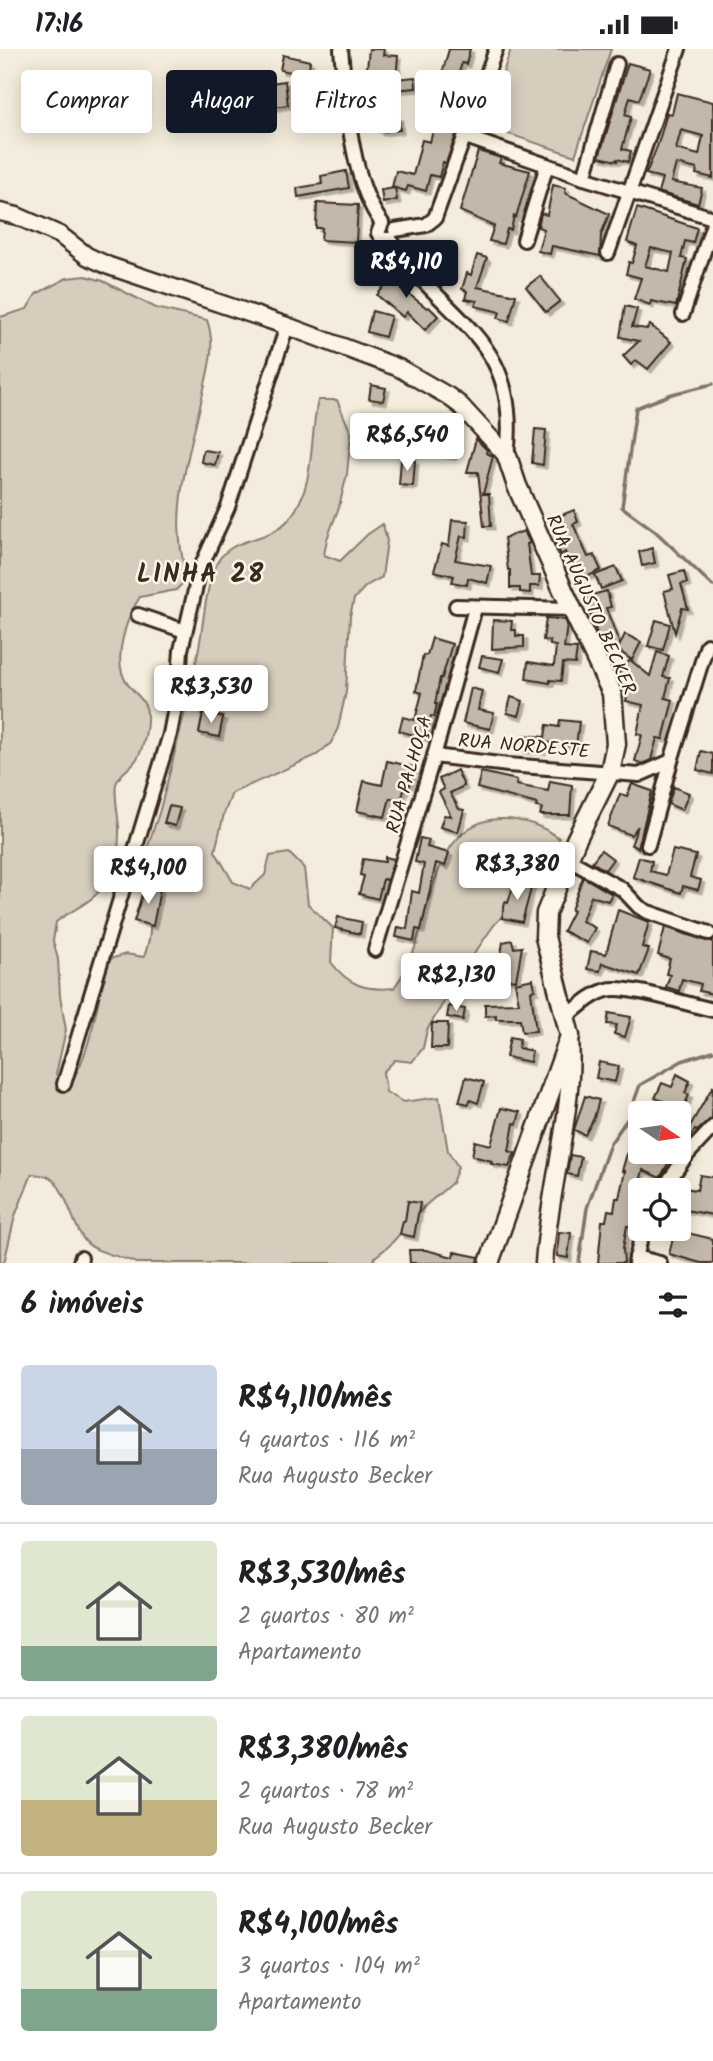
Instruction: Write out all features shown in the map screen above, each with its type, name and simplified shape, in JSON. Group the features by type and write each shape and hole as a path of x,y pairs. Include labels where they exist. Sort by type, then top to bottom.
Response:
{"main road":[{"name":"RUA AUGUSTO BECKER","path":"507,456 517,487 612,693 617,744 610,772 546,913 544,937 570,1035"},
{"path":"489,1263 570,1035"}],"street":[{"name":"RUA AUGUSTO BECKER","path":"341,49 359,175 369,205 382,223 377,233 382,239 392,235 402,257 482,340 504,385 510,426 507,456"},
{"path":"392,235 426,225 435,218 496,49"},
{"path":"608,253 680,49"},
{"path":"584,178 617,64"},
{"path":"466,137 584,178 713,218"},
{"path":"524,240 547,165"},
{"path":"0,212 17,216 60,235 87,256 109,266 287,326 399,368 448,396 507,456"},
{"path":"683,314 713,224"},
{"path":"64,1084 170,733 181,650 200,569 228,507 287,326"},
{"path":"456,606 572,609"},
{"name":"RUA PALHOÇA","path":"375,950 434,756 475,608"},
{"path":"138,615 185,631"},
{"path":"648,845 707,645"},
{"name":"RUA NORDESTE","path":"434,756 508,765 639,775 671,761"},
{"path":"569,860 622,888 639,907 648,912 709,933"},
{"path":"566,1017 604,990 614,988 713,1010"},
{"name":"RUA AUGUSTO BECKER","path":"544,1263 546,1222 572,1067 570,1035"},
{"path":"671,1178 713,1127"},
{"path":"640,1241 636,1260 660,1263"}],"shaded area":[{"path":"511,49 611,49 575,156 506,133 511,133 511,70 504,70"},
{"path":"86,276 103,281 156,308 207,320 211,356 182,485 179,532 188,578 176,590 140,597 130,615 123,639 120,663 122,674 145,705 147,718 139,755 116,784 119,827 116,859 109,878 96,895 56,922 53,941 58,959 60,996 66,1030 56,1074 66,1088 74,1077 87,1045 107,960 126,954 144,957 147,948 150,925 141,890 142,869 184,715 214,569 220,558 238,544 281,527 298,505 308,476 318,400 337,400 351,433 347,474 324,555 340,561 368,534 383,524 387,541 382,577 366,586 354,599 350,616 346,692 338,728 331,743 317,755 232,793 215,851 233,882 250,889 265,875 270,856 289,853 304,868 308,904 333,928 331,962 344,976 358,985 384,989 394,988 406,969 442,862 464,832 480,823 507,819 530,823 559,838 557,856 494,925 465,967 427,1030 423,1048 412,1062 395,1060 383,1072 386,1092 403,1102 439,1097 448,1151 458,1167 452,1183 426,1205 389,1246 375,1257 373,1263 136,1263 89,1245 80,1234 55,1182 47,1176 32,1174 15,1216 4,1263 0,1263 0,317 27,309 36,294 67,278"}],"building":[{"path":"369,49 384,49 383,55 398,56 397,70 367,70"},
{"path":"449,49 470,49 466,64 462,63 460,70 443,70"},
{"path":"283,55 310,61 309,70 280,70"},
{"path":"628,63 650,69 639,100 630,97 625,115 631,117 622,149 631,151 628,162 599,157"},
{"path":"415,77 415,88 401,89 401,78"},
{"path":"285,81 288,105 277,107 277,82"},
{"path":"677,93 713,102 713,178 696,174 697,169 676,164 671,182 702,188 698,204 658,192 662,178 646,174 667,113 672,114","holes":["681,130 703,136 699,155 676,149"]},
{"path":"432,133 457,133 439,177 430,175 426,191 408,186 406,191 392,187 396,171 413,175 422,140 430,142"},
{"path":"478,151 501,158 499,163 530,171 516,217 514,216 511,230 507,229 503,244 489,241 494,226 460,211"},
{"path":"346,171 349,188 298,197 297,188 322,184 321,176"},
{"path":"553,185 566,188 565,193 609,214 601,235 600,256 552,246 550,254 538,251 544,229 538,227 541,213 547,215"},
{"path":"395,188 397,200 383,203 381,190"},
{"path":"317,203 358,205 356,242 321,240 322,228 316,228"},
{"path":"637,208 697,228 693,243 685,241 681,258 687,259 676,306 651,301 650,305 634,299 641,278 626,274 637,246 627,242","holes":["651,248 673,253 669,272 645,266"]},
{"path":"426,245 438,256 429,266 418,254"},
{"path":"477,255 487,258 477,287 516,295 509,321 498,318 500,312 475,306 477,301 465,299 467,291 462,289 467,273 471,275"},
{"path":"400,267 411,280 402,289 438,316 425,330 407,312 403,317 377,295"},
{"path":"540,276 560,301 546,312 526,287"},
{"path":"625,306 637,309 632,327 647,329 650,325 671,342 648,369 636,360 631,365 623,356 639,341 620,337"},
{"path":"372,311 391,316 385,337 367,332"},
{"path":"371,385 386,388 383,401 369,399"},
{"path":"443,418 459,421 452,456 436,453"},
{"path":"535,429 546,430 543,465 532,463"},
{"path":"476,439 487,450 486,453 493,456 483,494 489,494 491,526 484,526 478,472 467,472"},
{"path":"203,450 218,452 215,465 201,462"},
{"path":"401,460 415,461 413,486 399,485"},
{"path":"574,510 578,522 573,524 588,557 594,555 601,570 578,581 565,552 561,555 554,540 561,537 554,518"},
{"path":"452,520 468,521 467,537 461,536 455,560 491,566 487,583 468,578 467,585 452,582 454,576 434,571 442,544 449,546"},
{"path":"524,531 530,543 527,544 531,576 540,576 539,586 530,586 530,593 520,592 520,588 510,588 510,570 504,538"},
{"path":"652,548 655,563 642,566 639,552"},
{"path":"616,567 622,581 601,589 595,575"},
{"path":"684,571 687,583 681,584 688,609 682,608 675,633 664,591 673,589 669,575"},
{"path":"607,591 611,607 606,608 620,645 625,634 641,642 632,660 598,636 590,614 593,613 588,596"},
{"path":"546,618 565,620 567,624 564,648 577,649 575,664 563,663 561,681 550,680 550,683 526,679 528,662 554,666 556,646 543,640"},
{"path":"493,620 512,621 511,630 516,630 516,636 524,636 524,647 492,649"},
{"path":"656,620 670,624 663,650 648,646"},
{"path":"432,638 452,644 440,678 434,717 431,716 425,738 399,731 403,717 415,720 422,693 416,691 423,655 427,655"},
{"path":"657,652 669,656 663,677 670,678 665,698 673,700 663,739 657,738 651,760 643,764 635,761 642,735 637,734 643,705 626,701 629,688 616,676 630,660 650,676"},
{"path":"482,656 503,659 499,672 479,667"},
{"path":"471,688 482,691 478,710 494,713 490,729 463,723"},
{"path":"511,697 523,701 519,716 507,713"},
{"path":"203,713 223,717 219,737 199,733"},
{"path":"560,720 579,722 576,746 544,742 547,725 559,727"},
{"path":"523,735 544,737 542,751 521,750"},
{"path":"701,751 713,754 713,774 697,770"},
{"path":"387,761 414,767 410,785 406,784 401,800 390,798 385,817 357,811 364,781 382,785"},
{"path":"457,770 464,786 450,793 459,809 464,810 458,832 440,827 444,815 451,816 439,792 444,789 439,779"},
{"path":"481,772 517,780 516,785 548,791 550,781 572,785 570,815 540,815 542,808 536,807 537,804 477,788"},
{"path":"632,784 652,791 638,848 631,845 638,826 631,835 608,826 620,794 627,796"},
{"path":"674,787 689,793 682,810 668,804"},
{"path":"169,806 180,808 175,826 164,823"},
{"path":"420,838 429,840 427,847 449,853 445,866 436,863 421,930 416,929 414,941 396,937 398,927 407,929 412,891 419,893 424,864 415,862"},
{"path":"601,850 613,859 605,870 592,862"},
{"path":"673,850 696,855 690,877 701,880 698,890 683,886 681,893 633,877 639,857 652,861 650,871 666,875"},
{"path":"385,857 394,859 387,880 383,879 378,899 359,894 364,876 360,875 363,859 385,862"},
{"path":"583,877 612,894 608,901 591,896 582,921 595,928 587,943 563,931 573,911 571,910"},
{"path":"515,880 532,885 522,922 502,918 505,902 508,903"},
{"path":"145,885 160,889 153,926 134,921"},
{"path":"618,910 649,922 642,947 649,949 639,975 602,963 600,971 587,969 591,951 606,954"},
{"path":"338,917 362,922 360,934 335,928"},
{"path":"665,927 713,941 713,994 699,991 701,984 682,979 679,991 666,987 670,975 666,974 670,959 658,955"},
{"path":"512,940 514,948 522,947 516,980 497,977 503,942"},
{"path":"533,979 535,990 531,991 536,1031 522,1032 520,1019 485,1016 485,1004 519,1003 515,983"},
{"path":"449,1006 465,1009 463,1020 447,1017"},
{"path":"609,1013 631,1017 625,1037 614,1034 617,1025 607,1024"},
{"path":"432,1023 448,1023 447,1048 431,1048"},
{"path":"510,1037 520,1039 518,1048 532,1051 530,1062 506,1057"},
{"path":"599,1062 619,1066 615,1082 596,1078"},
{"path":"677,1074 690,1081 685,1093 689,1095 686,1101 663,1101 655,1098 662,1083 672,1087"},
{"path":"466,1077 484,1082 478,1103 470,1100 469,1104 459,1102"},
{"path":"713,1086 712,1118 691,1135 691,1124"},
{"path":"585,1096 599,1100 585,1135 574,1130"},
{"path":"501,1108 520,1112 517,1124 514,1123 509,1151 515,1153 509,1167 491,1164 492,1161 472,1156 475,1141 491,1145"},
{"path":"628,1150 628,1164 668,1164 660,1178 643,1170 641,1178 628,1178 628,1226 623,1248 624,1263 598,1263 602,1221 606,1221 608,1210 614,1211 625,1171 622,1171"},
{"path":"570,1155 581,1157 577,1176 567,1174"},
{"path":"700,1175 713,1177 713,1215 691,1211 691,1189 697,1190"},
{"path":"408,1201 420,1203 414,1237 400,1234"},
{"path":"559,1232 571,1233 568,1258 557,1256"},
{"path":"691,1234 713,1239 713,1263 701,1263 669,1254 672,1241 691,1241"},
{"path":"409,1250 426,1250 453,1257 454,1252 479,1257 478,1263 410,1263"}],"waterway":[{"path":"713,384 672,394 636,408 622,507 655,531 713,586"},
{"path":"579,1263 587,1208 610,1144 628,1118 640,1085 682,1061 713,1051"}],"district":[{"name":"LINHA 28","path":"201,573"}]}
